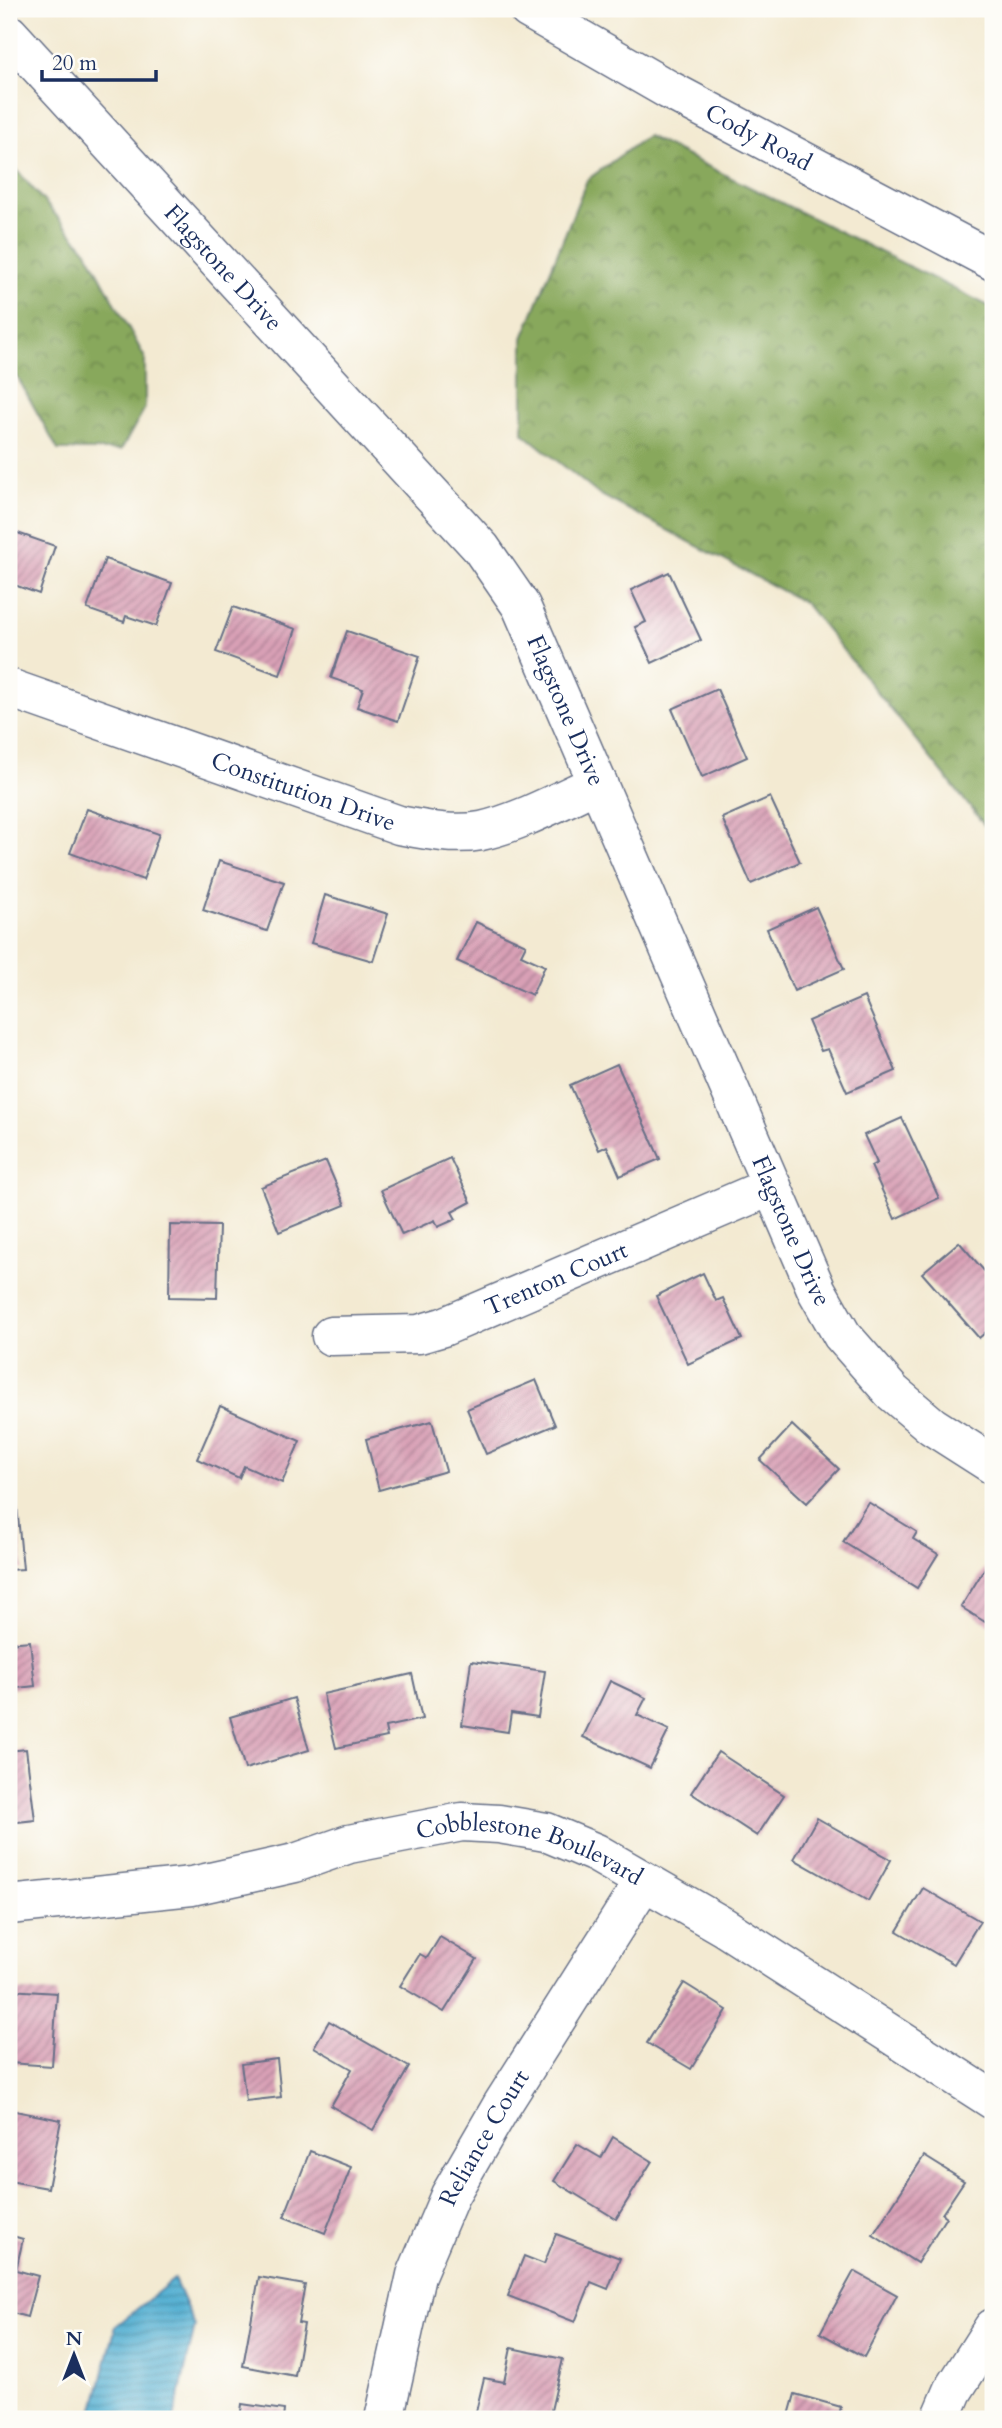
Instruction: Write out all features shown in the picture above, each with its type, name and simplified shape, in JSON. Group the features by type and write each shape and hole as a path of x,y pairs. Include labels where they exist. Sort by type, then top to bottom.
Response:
{"street":[{"name":"Cody Road","path":"528,9 669,90 993,261"},
{"name":"Flagstone Drive","path":"9,34 481,548 521,606 817,1291 842,1335 892,1392 932,1426 993,1465"},
{"name":"Constitution Drive","path":"9,688 399,825 441,832 480,831 507,823 598,783"},
{"name":"Trenton Court","path":"331,1336 419,1334 443,1327 772,1186"},
{"name":"Cobblestone Boulevard","path":"9,1905 192,1886 295,1863 349,1844 462,1822 499,1824 546,1832 596,1853 724,1927 993,2100"},
{"name":"Reliance Court","path":"384,2419 416,2275 450,2195 502,2105 644,1881"},
{"path":"941,2419 953,2391 993,2328"}],"green space":[{"path":"647,136 993,308 993,875 987,828 805,603 597,493 523,433 523,338 587,180"},
{"path":"9,161 87,251 145,358 145,408 121,450 58,450 9,362"}],"water":[{"path":"174,2279 195,2326 174,2419 91,2419 116,2326"}],"building":[{"path":"9,530 55,546 39,594 9,583"},
{"path":"105,559 172,583 156,626 126,616 124,622 87,609"},
{"path":"669,572 701,640 652,663 635,627 646,622 631,590"},
{"path":"233,607 296,629 280,675 216,652"},
{"path":"347,631 420,656 398,721 357,707 363,689 331,678"},
{"path":"717,689 747,757 702,777 672,709"},
{"path":"770,797 800,862 751,884 722,818"},
{"path":"87,809 159,834 143,880 70,853"},
{"path":"219,861 284,882 267,931 203,910"},
{"path":"325,895 388,914 373,961 311,943"},
{"path":"816,907 844,969 794,991 767,929"},
{"path":"476,922 526,945 521,955 545,966 532,995 457,961"},
{"path":"864,997 896,1071 847,1092 828,1049 821,1051 808,1021"},
{"path":"617,1064 660,1159 620,1176 607,1146 599,1150 570,1085"},
{"path":"902,1118 939,1198 895,1219 871,1166 877,1163 864,1135"},
{"path":"450,1158 471,1202 452,1212 456,1219 438,1227 435,1220 402,1235 381,1190"},
{"path":"326,1161 345,1205 279,1232 261,1187"},
{"path":"170,1225 219,1226 217,1298 169,1297"},
{"path":"959,1242 993,1281 993,1326 979,1338 922,1273"},
{"path":"703,1273 716,1301 723,1298 742,1339 688,1364 656,1296"},
{"path":"536,1380 555,1425 486,1454 467,1409"},
{"path":"220,1406 300,1441 282,1483 244,1466 239,1478 197,1459"},
{"path":"432,1421 446,1471 379,1490 366,1439"},
{"path":"792,1425 839,1469 807,1503 760,1460"},
{"path":"9,1495 16,1495 23,1569 9,1570"},
{"path":"868,1502 917,1532 913,1539 938,1554 917,1588 843,1542"},
{"path":"985,1568 993,1573 993,1627 961,1607"},
{"path":"30,1641 35,1686 9,1689 9,1643"},
{"path":"471,1661 545,1671 538,1717 511,1713 508,1732 462,1725"},
{"path":"412,1674 422,1719 385,1727 387,1737 336,1748 323,1694"},
{"path":"610,1681 646,1698 637,1715 669,1730 650,1768 583,1737"},
{"path":"294,1698 309,1750 245,1769 230,1717"},
{"path":"26,1749 35,1820 9,1823 9,1751"},
{"path":"718,1752 784,1795 757,1836 691,1793"},
{"path":"817,1818 891,1860 868,1901 794,1859"},
{"path":"923,1888 980,1921 954,1964 897,1931"},
{"path":"440,1937 477,1959 444,2012 400,1986 420,1954 427,1958"},
{"path":"684,1983 727,2010 691,2069 647,2043"},
{"path":"9,1990 57,1993 52,2066 9,2063"},
{"path":"329,2021 409,2067 373,2130 331,2106 352,2069 314,2047"},
{"path":"277,2059 281,2097 246,2101 241,2064"},
{"path":"10,2110 61,2120 48,2188 9,2181"},
{"path":"613,2137 652,2161 616,2219 554,2181 577,2144 601,2158"},
{"path":"310,2151 351,2167 325,2233 284,2217"},
{"path":"924,2156 964,2181 942,2214 946,2217 917,2263 873,2235"},
{"path":"556,2234 620,2258 608,2289 591,2282 575,2322 508,2296 524,2256 544,2264"},
{"path":"9,2235 23,2239 16,2270 38,2276 27,2317 9,2312"},
{"path":"854,2271 897,2295 864,2357 820,2333"},
{"path":"259,2277 305,2285 298,2323 304,2324 295,2376 243,2366"},
{"path":"511,2348 563,2359 549,2419 488,2419 475,2416 484,2378 504,2382"},
{"path":"795,2394 841,2407 838,2419 788,2419"},
{"path":"242,2404 284,2410 283,2419 240,2419"}]}
